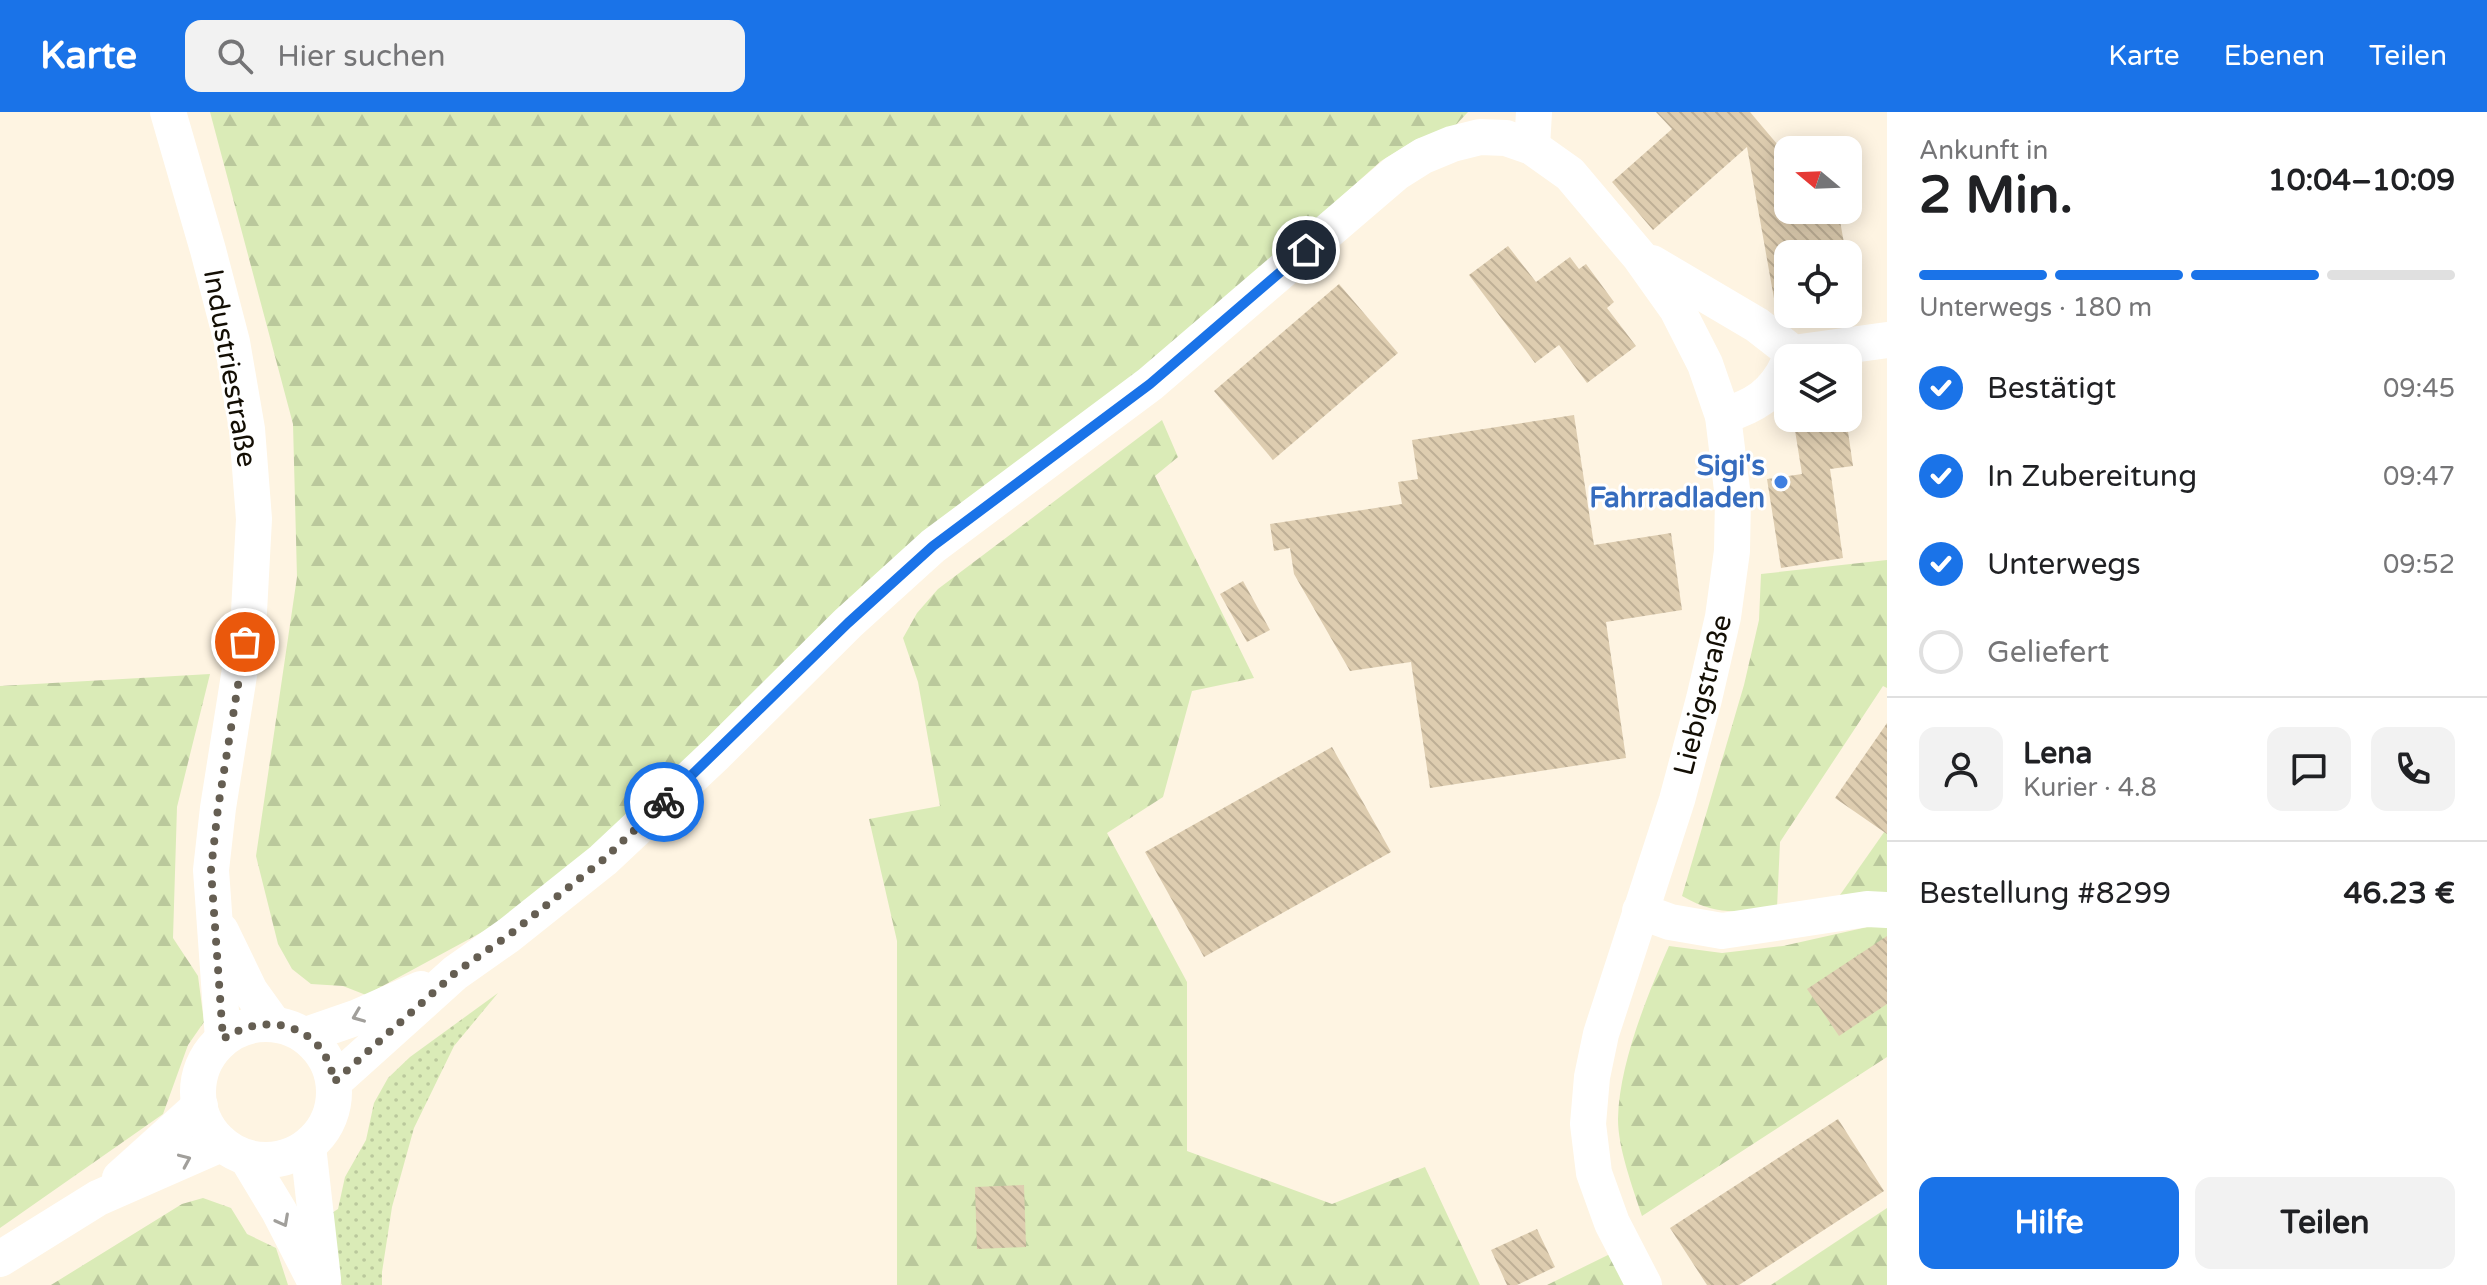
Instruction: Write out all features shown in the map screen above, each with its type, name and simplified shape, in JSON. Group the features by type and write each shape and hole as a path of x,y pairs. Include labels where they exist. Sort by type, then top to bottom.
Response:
{"street":[{"name":"Industriestraße","path":"168,112 232,342 247,429 254,519 249,612 211,870 223,1039"},
{"path":"334,1082 455,973 509,935 603,860 848,623 933,546 1150,384 1396,173 1423,156 1452,144 1482,124 1506,138 1533,129"},
{"name":"Liebigstraße","path":"1533,129 1640,257 1677,309 1705,364 1723,416 1733,498 1732,551 1723,617 1704,699 1677,800 1601,1034 1592,1077 1588,1124 1594,1173 1612,1223 1644,1285"},
{"path":"1640,257 1757,325 1777,344"},
{"path":"1862,345 1887,340"},
{"path":"1723,416 1752,406 1774,385"},
{"path":"1640,911 1670,922 1722,931 1867,909 1887,910"},
{"name":"Industriestraße","path":"214,915 250,991 289,1029"},
{"path":"317,1285 279,1211 234,1151 207,1127 200,1106 198,1083 203,1066 223,1039 238,1029 255,1024 289,1029 358,1017 455,973"},
{"path":"98,1198 234,1151 279,1159 294,1155 308,1146 328,1122 333,1107 334,1082 327,1060 318,1046 289,1029"},
{"path":"0,1259 98,1198 200,1106"},
{"path":"308,1146 324,1285"}],"green space":[{"path":"210,112 1468,112 1453,128 1417,139 1381,161 1147,371 592,851 497,924 366,995 343,986 311,984 292,969 278,944 256,856 297,577 293,424"},
{"path":"1162,420 1178,457 1155,476 1254,678 1192,691 1163,797 1107,833 1187,982 1187,1151 1332,1204 1425,1167 1480,1285 897,1285 897,941 869,819 940,806 918,682 903,638 917,613 938,589"},
{"path":"1887,560 1887,688 1883,686 1780,842 1777,908 1718,910 1682,896 1744,685 1759,620 1761,574"},
{"path":"210,674 177,807 173,938 198,976 204,1022 188,1045 163,1114 0,1228 0,686"},
{"path":"1887,828 1887,894 1840,895"},
{"path":"1872,926 1887,926 1887,1057 1642,1216 1620,1143 1620,1098 1636,1031 1669,946 1722,953 1783,946"},
{"path":"498,993 454,1046 414,1128 392,1207 382,1285 342,1285 324,1218 338,1209 345,1177 366,1140 374,1103 388,1078 410,1057"},
{"path":"203,1198 231,1208 247,1234 276,1248 288,1285 51,1285 182,1204"},
{"path":"1887,1208 1887,1285 1771,1285"},
{"path":"1610,1254 1627,1285 1547,1285"}],"building":[{"path":"1656,112 1750,112 1774,140 1774,224 1841,224 1843,240 1774,240 1774,298 1747,147 1653,230 1612,182 1672,129"},
{"path":"1508,246 1536,282 1570,257 1579,269 1586,264 1614,302 1607,308 1636,346 1587,383 1559,345 1535,363 1469,275"},
{"path":"1339,284 1398,353 1273,460 1214,391"},
{"path":"1574,415 1594,545 1671,533 1682,610 1606,622 1626,758 1430,788 1411,662 1350,671 1294,574 1290,548 1274,551 1270,524 1402,504 1398,482 1418,479 1412,440"},
{"path":"1795,432 1848,432 1853,466 1830,469 1843,558 1781,568 1767,479 1802,474"},
{"path":"1243,581 1270,630 1247,642 1220,594"},
{"path":"1887,723 1887,834 1835,798"},
{"path":"1332,747 1391,852 1204,957 1145,852"},
{"path":"1887,936 1887,1004 1839,1036 1807,989"},
{"path":"1838,1119 1884,1191 1739,1285 1707,1285 1670,1228"},
{"path":"1024,1185 1026,1247 977,1249 975,1187"},
{"path":"1537,1229 1555,1267 1517,1285 1507,1285 1491,1250"}],"way so far":[{"path":"245,642 211,870 223,1039 238,1029 255,1024 273,1023 290,1027 318,1046 327,1060 334,1082 455,973 509,935 603,860 664,802"}],"place":[{"name":"Sigi's Fahrradladen","path":"1781,482"}],"route":[{"path":"664,802 848,623 933,546 1150,384 1306,250"}]}
